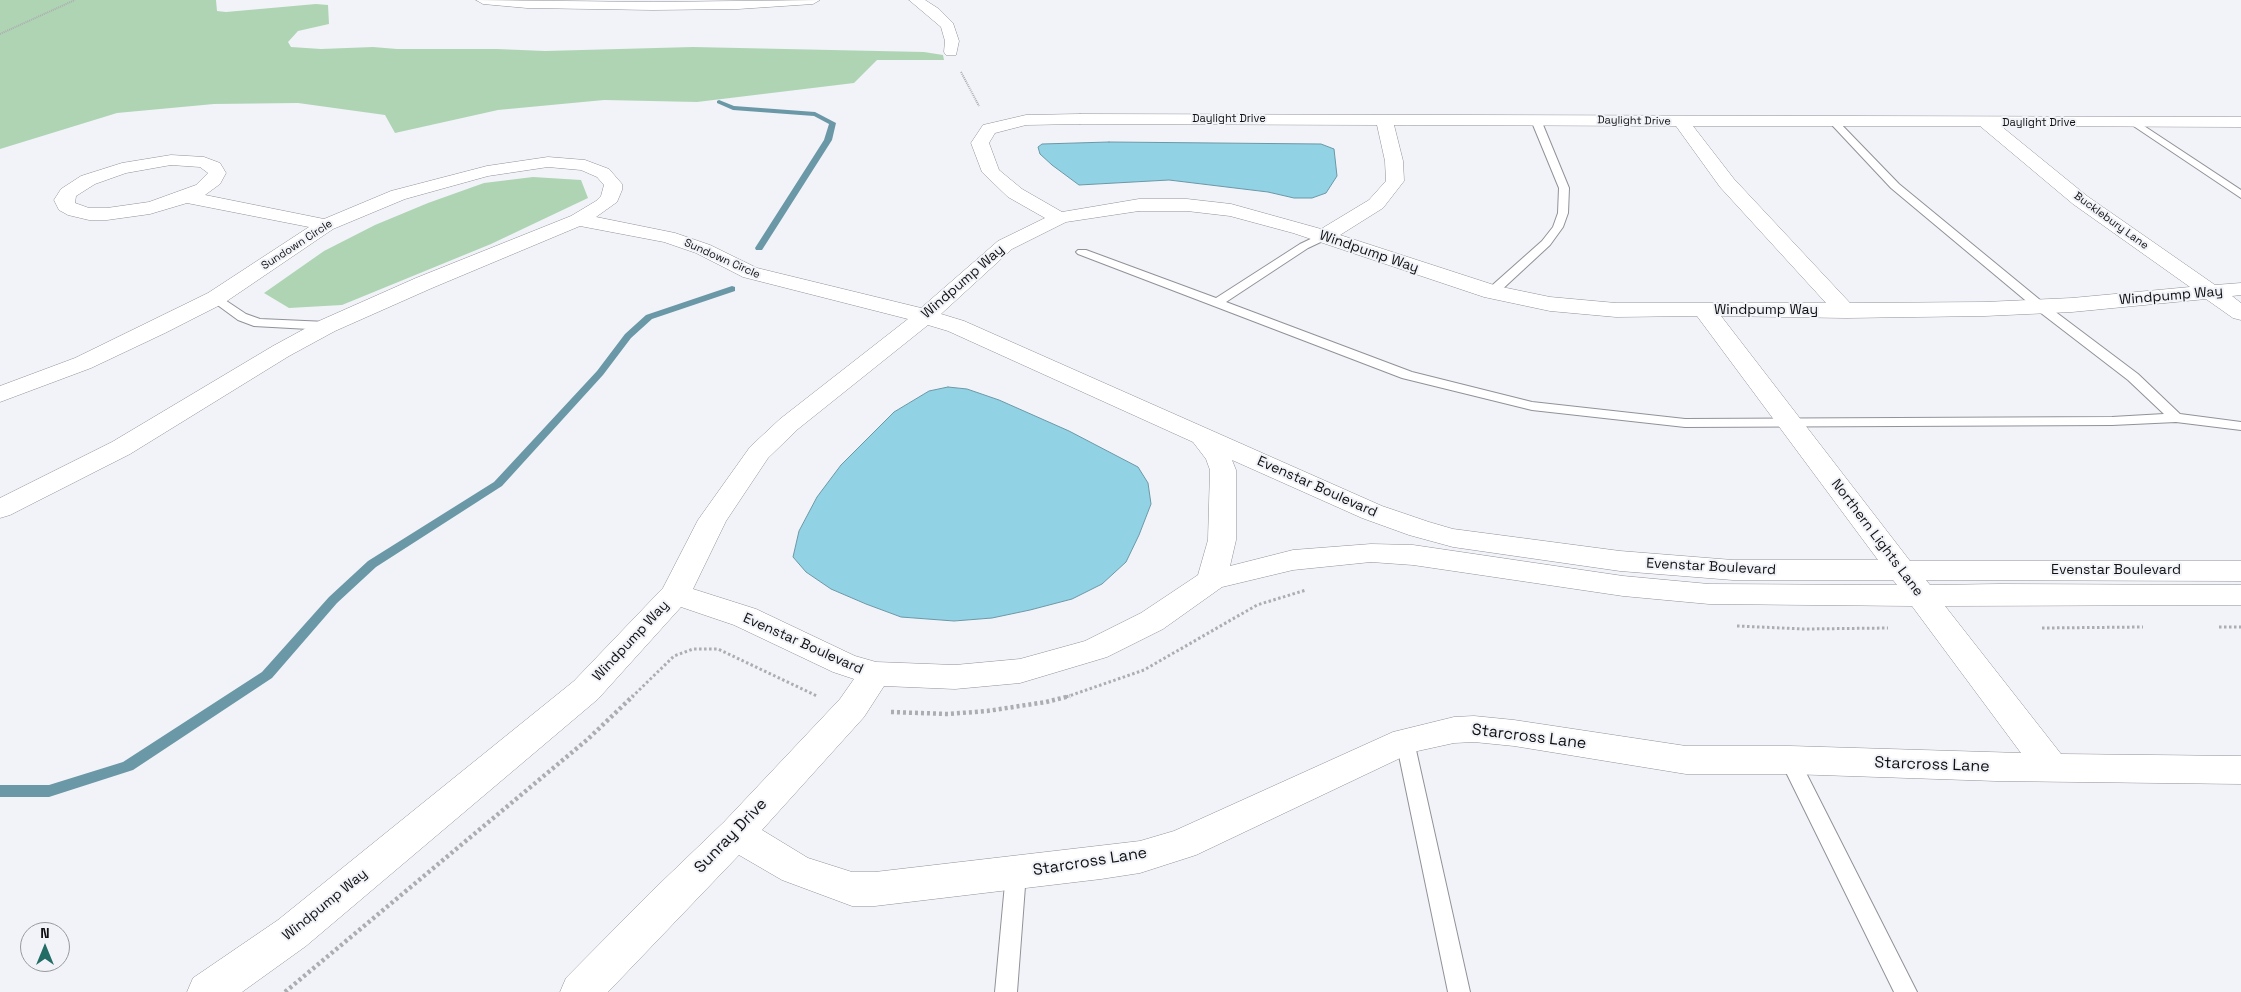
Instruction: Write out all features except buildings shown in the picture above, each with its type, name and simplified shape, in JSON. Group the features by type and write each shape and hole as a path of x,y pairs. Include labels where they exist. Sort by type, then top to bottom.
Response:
{"street":[{"path":"483,0 527,4 644,6 738,5 813,0"},
{"path":"916,0 934,12 948,26 952,42 951,52"},
{"name":"Daylight Drive","path":"1005,112 1026,120"},
{"path":"1323,236 1376,204 1395,181 1394,161 1384,119"},
{"name":"Daylight Drive","path":"1060,218 1015,193 991,172 980,143 989,129 1026,120 1384,119 1986,123 2241,122"},
{"path":"1681,121 1727,183 1846,310"},
{"name":"Bucklebury Lane","path":"1986,123 2080,200 2241,313"},
{"path":"187,197 203,189 213,180 217,173 214,167 190,160 171,160 122,168 104,173 76,186 68,193 64,200 66,206 74,211 108,214 150,208 187,197 326,225"},
{"name":"Sundown Circle","path":"0,395 83,363 216,298 326,225 398,195 487,171 548,162 574,163 591,167 603,173 613,184 610,198 603,205 578,220 424,283 327,326 281,351 121,448 0,509"},
{"name":"Windpump Way","path":"208,992 292,933 586,690 646,627 674,594 712,520 759,453 789,424 950,296 1005,245 1060,218 1113,208 1187,205 1252,214 1492,292 1522,299 1580,308 1616,310 1846,310 2041,307 2241,289"},
{"name":"Sundown Circle","path":"578,220 668,237 703,249 750,273 924,315"},
{"name":"Northern Lights Lane","path":"1704,310 1788,424 2050,766"},
{"name":"Evenstar Boulevard","path":"924,315 976,333 1372,512 1410,526 1453,538 1586,557 1659,565 1911,584 2000,594 2241,595"},
{"name":"Evenstar Boulevard","path":"1203,437 1219,458 1223,470 1222,540 1212,580"},
{"name":"Evenstar Boulevard","path":"674,594 745,617 844,664 875,674 955,678 993,675 1045,665 1096,649 1159,616 1212,580 1293,560 1371,553 1413,555 1624,586 1709,594 2241,571"},
{"name":"Sunray Drive","path":"581,992 664,905 737,833 852,708 875,674"},
{"name":"Starcross Lane","path":"737,833 766,853 795,869 852,889 874,889 1140,857 1183,844 1405,741 1454,730 1474,729 1514,733 1686,760 1790,760 1996,767 2050,766 2241,770"}],"lane":[{"path":"1492,292 1546,243 1558,227 1563,213 1564,188 1536,120"},
{"path":"1834,122 1895,186 2041,307 2133,377 2176,418"},
{"path":"2135,123 2241,195"},
{"path":"1217,304 1304,246 1323,236"},
{"path":"1082,252 1407,375 1532,406 1685,423 2112,421 2176,418 2241,426"},
{"path":"216,298 242,317 258,323 327,326"},
{"path":"1405,741 1459,992"},
{"path":"1790,760 1906,992"},
{"path":"1006,992 1016,873"}],"path":[{"path":"0,34 75,0"},
{"path":"951,52 981,109"},
{"path":"286,992 588,739 674,656 692,649 718,649 829,702 852,708 885,712 948,714 995,710 1046,702 1124,678 1144,670 1257,605 1285,595 1313,589"},
{"path":"1734,626 1804,629 1944,627"},
{"path":"2037,628 2145,627"},
{"path":"2213,627 2241,627"}],"green space":[{"path":"0,0 216,0 217,11 226,12 316,4 328,5 329,24 298,31 288,42 291,47 321,49 373,47 545,51 693,47 924,52 943,55 944,60 877,60 854,83 697,102 604,100 498,110 395,133 385,115 298,103 214,104 117,113 0,149"},
{"path":"533,177 581,180 588,198 491,244 342,305 289,308 264,293 324,251 375,225 484,183"}],"water":[{"path":"1109,142 1321,144 1334,149 1337,176 1326,193 1312,198 1294,198 1268,192 1169,180 1079,185 1040,154 1038,147 1042,144"},
{"path":"948,387 967,389 999,400 1069,431 1138,467 1148,483 1151,504 1126,562 1102,584 1072,599 992,618 954,621 901,617 831,589 806,572 793,557 799,531 817,497 841,465 894,412 929,391"}],"waterway":[{"path":"719,102 733,108 815,114 833,123 828,140 759,248"},
{"path":"0,791 49,791 128,766 267,675 333,600 372,564 498,484 600,373 628,336 649,317 732,289"}]}
